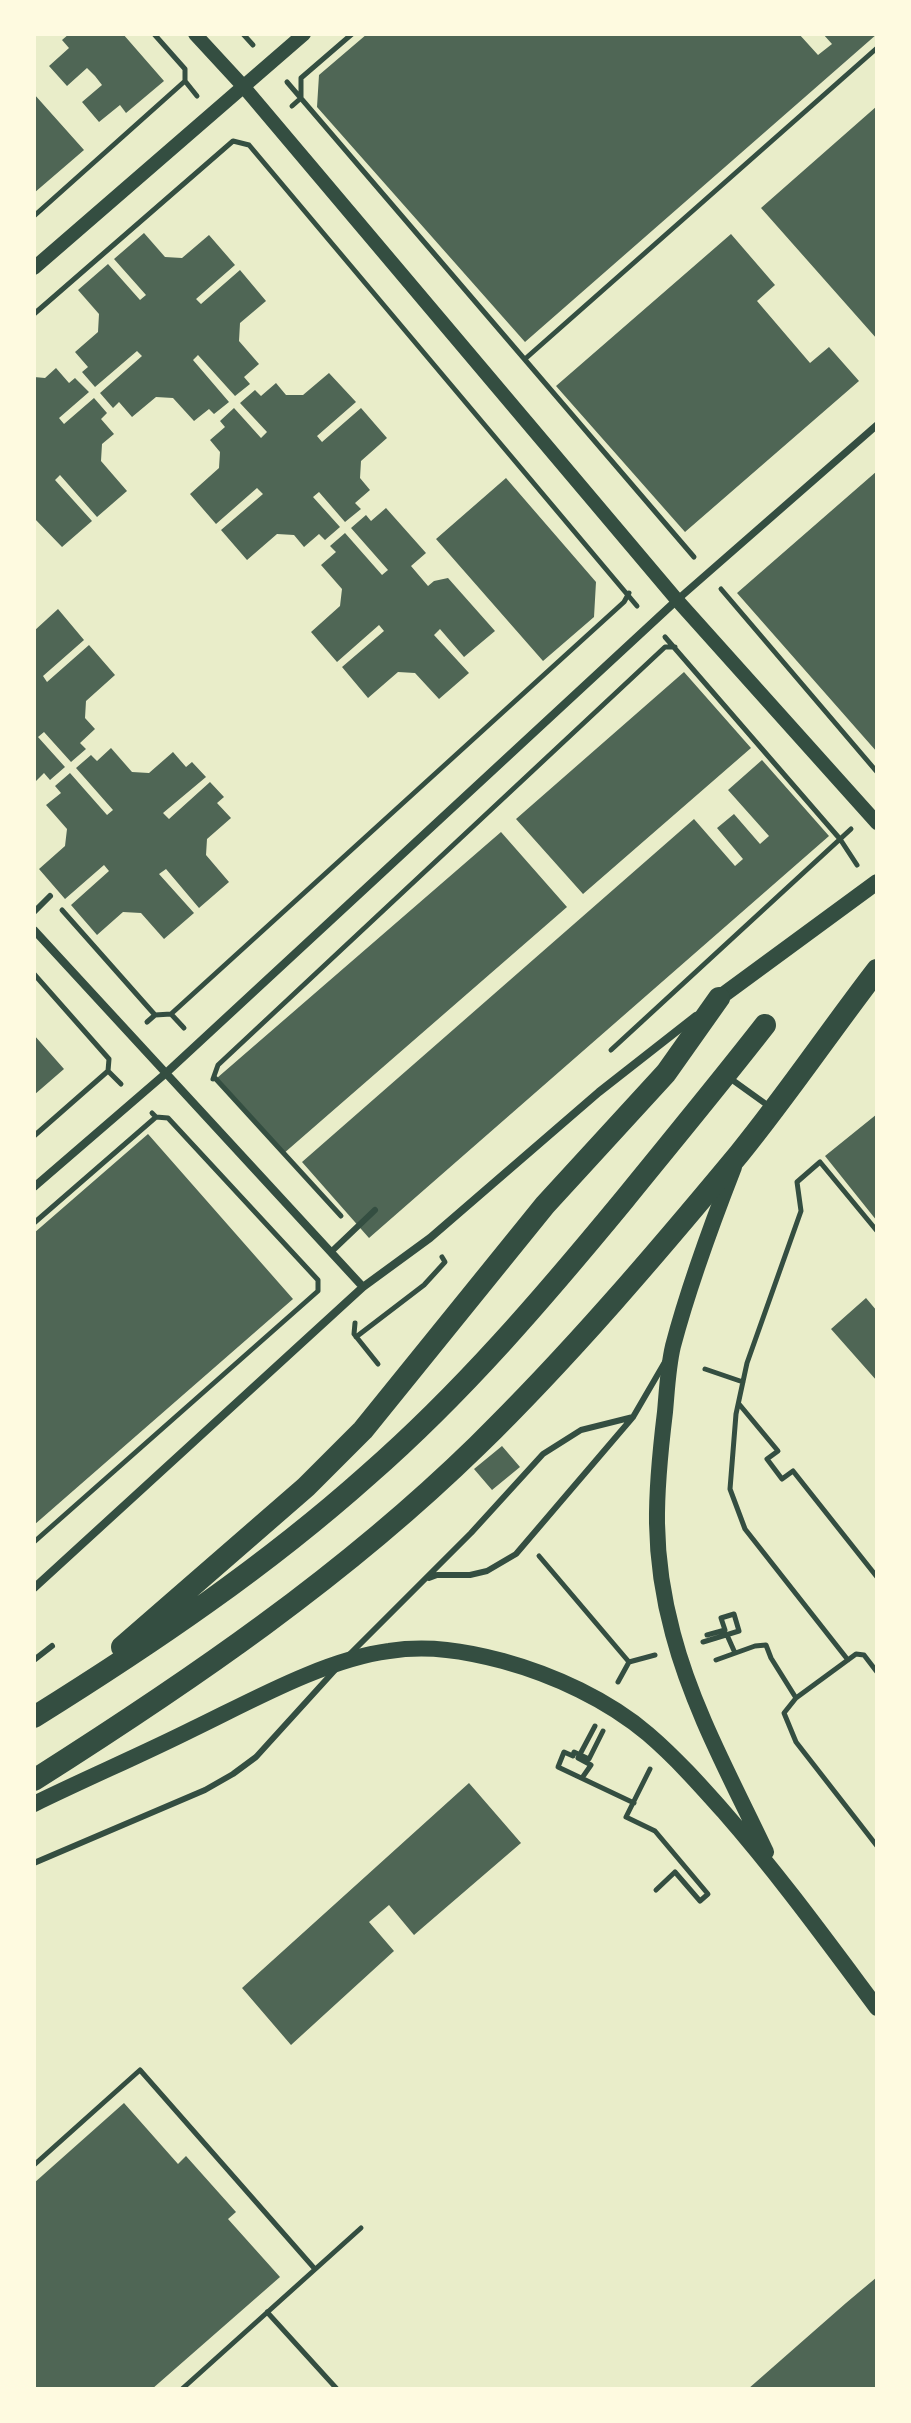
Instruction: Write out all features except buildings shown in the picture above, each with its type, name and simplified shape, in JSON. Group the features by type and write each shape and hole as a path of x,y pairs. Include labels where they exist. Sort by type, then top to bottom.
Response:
{"highway":[{"path":"34,1780 153,1703 303,1597 477,1447 561,1358 740,1153 877,970"},
{"path":"61,1700 306,1487 363,1430 545,1205 666,1073 719,998"},
{"path":"34,1717 165,1633 272,1554 369,1475 421,1427 551,1289 765,1025"}],"main road":[{"path":"719,998 874,884"},
{"path":"740,1153 708,1235 672,1349 656,1487 656,1538 663,1592 674,1638 695,1698 773,1868"},
{"path":"34,1804 343,1662 388,1651 435,1648 473,1653 522,1666 571,1687 610,1707 647,1733 685,1768 773,1868 877,2008"}],"street":[{"path":"195,34 243,86 677,600 877,823"},
{"path":"34,268 304,34"},
{"path":"34,1187 165,1074 677,600 877,425"},
{"path":"34,930 363,1287"},
{"path":"34,1588 363,1287 430,1238 599,1092 719,998"}],"lane":[{"path":"34,912 50,896"},
{"path":"726,1076 773,1109"},
{"path":"331,1252 375,1210"},
{"path":"423,1580 437,1575 470,1575 487,1571 516,1554 633,1417 672,1349"},
{"path":"34,1863 205,1790 256,1757 543,1454 581,1430 633,1417"},
{"path":"34,1660 52,1646"}],"path":[{"path":"34,216 185,81 185,69 154,34"},
{"path":"243,34 877,772"},
{"path":"301,98 301,78 352,34"},
{"path":"525,359 877,48"},
{"path":"34,314 233,141 249,145 627,594 840,839 874,884"},
{"path":"50,896 155,1015 171,1014 624,602 627,594"},
{"path":"354,1230 215,1078 218,1065 665,647 674,648"},
{"path":"610,1051 840,839"},
{"path":"34,974 109,1059 108,1071 34,1136"},
{"path":"34,1223 156,1117 168,1118 318,1280 318,1291 34,1542"},
{"path":"848,1660 745,1529 730,1489 743,1382 801,1211 797,1182 820,1162 877,1231"},
{"path":"356,1337 424,1285"},
{"path":"705,1369 743,1382"},
{"path":"739,1404 778,1451 767,1459 782,1479 793,1471 877,1577"},
{"path":"699,1643 728,1638 739,1631 734,1614 721,1618 725,1630 707,1635"},
{"path":"728,1638 735,1653"},
{"path":"716,1660 766,1645 796,1698"},
{"path":"615,1688 629,1662 657,1654"},
{"path":"877,1672 864,1655 856,1654 796,1698 784,1713 796,1742 877,1846"},
{"path":"582,1778 591,1765 578,1758 602,1713"},
{"path":"603,1730 589,1759 574,1752 573,1756 564,1752 558,1767 634,1803"},
{"path":"652,1764 626,1817 655,1831 708,1894 700,1901 675,1872 656,1890"},
{"path":"34,2165 140,2070 314,2268"},
{"path":"182,2389 361,2228"},
{"path":"267,2312 337,2389"}]}
